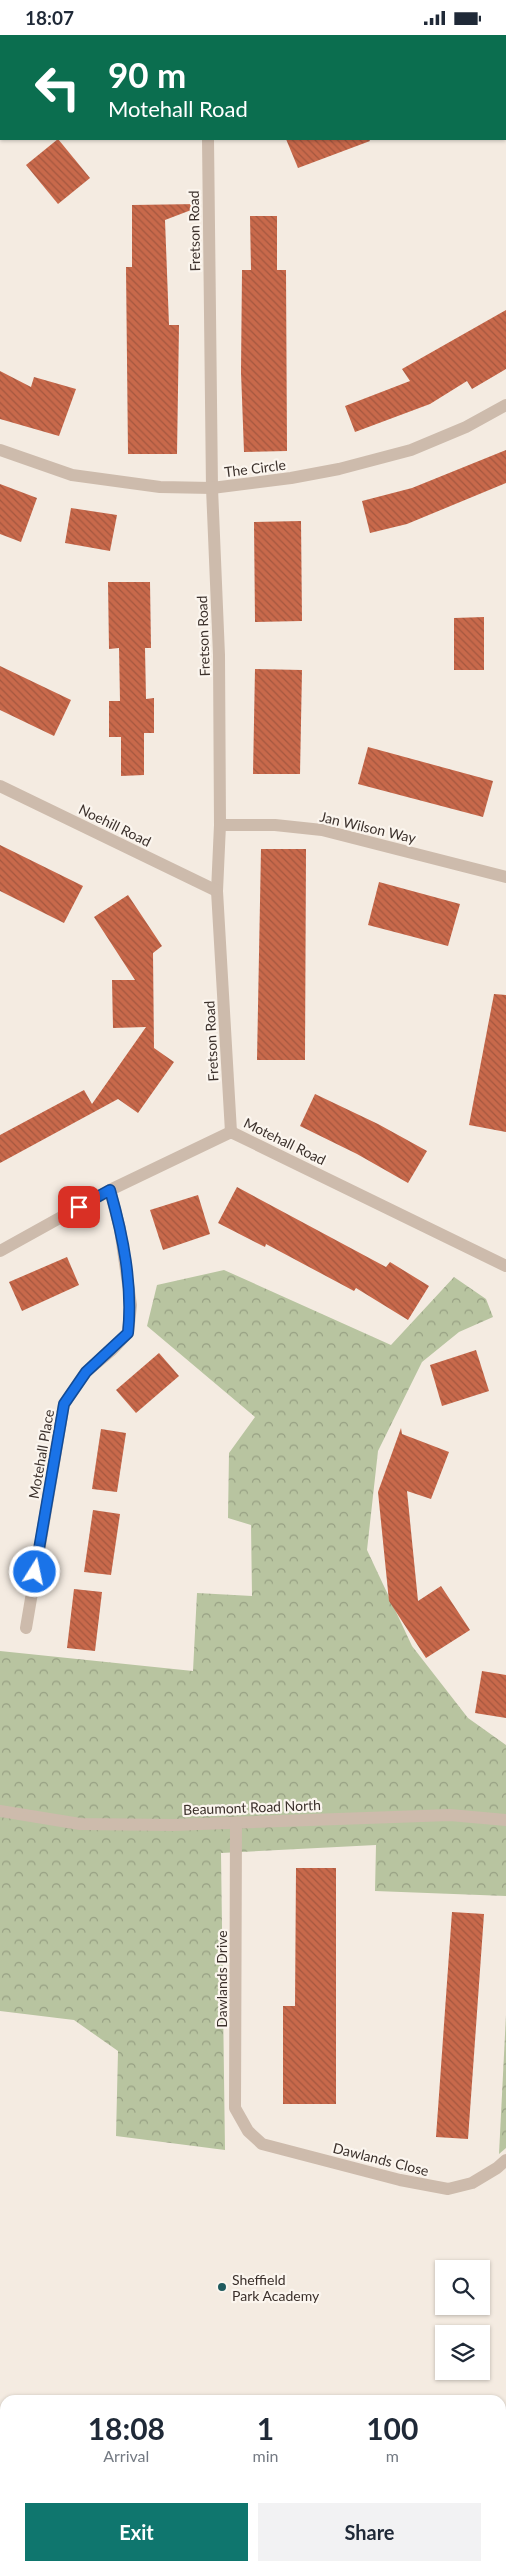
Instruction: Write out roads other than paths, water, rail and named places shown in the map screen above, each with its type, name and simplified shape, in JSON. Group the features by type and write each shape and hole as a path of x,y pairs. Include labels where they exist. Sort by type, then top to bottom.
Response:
{"street":[{"name":"Fretson Road","path":"208,140 212,488 219,655 220,825 217,891 231,1132"},
{"name":"The Circle","path":"0,450 72,475 160,487 212,488 330,471 411,450 466,427 506,405"},
{"name":"Noehill Road","path":"0,787 217,891"},
{"name":"Jan Wilson Way","path":"220,825 275,825 322,831 506,877"},
{"name":"Motehall Road","path":"0,1251 110,1190 231,1132 506,1266"},
{"name":"Motehall Place","path":"26,1628 64,1404 86,1372 128,1333 131,1305 120,1229 110,1190"},
{"name":"Beaumont Road North","path":"0,1811 80,1824 236,1823 450,1815 506,1820"},
{"name":"Dawlands Drive","path":"236,1823 235,2108 248,2131"},
{"name":"Dawlands Close","path":"248,2131 262,2144 400,2180 448,2189 472,2183 498,2168 506,2160"}],"place":[{"name":"Sheffield Park Academy","path":"222,2287"}]}
